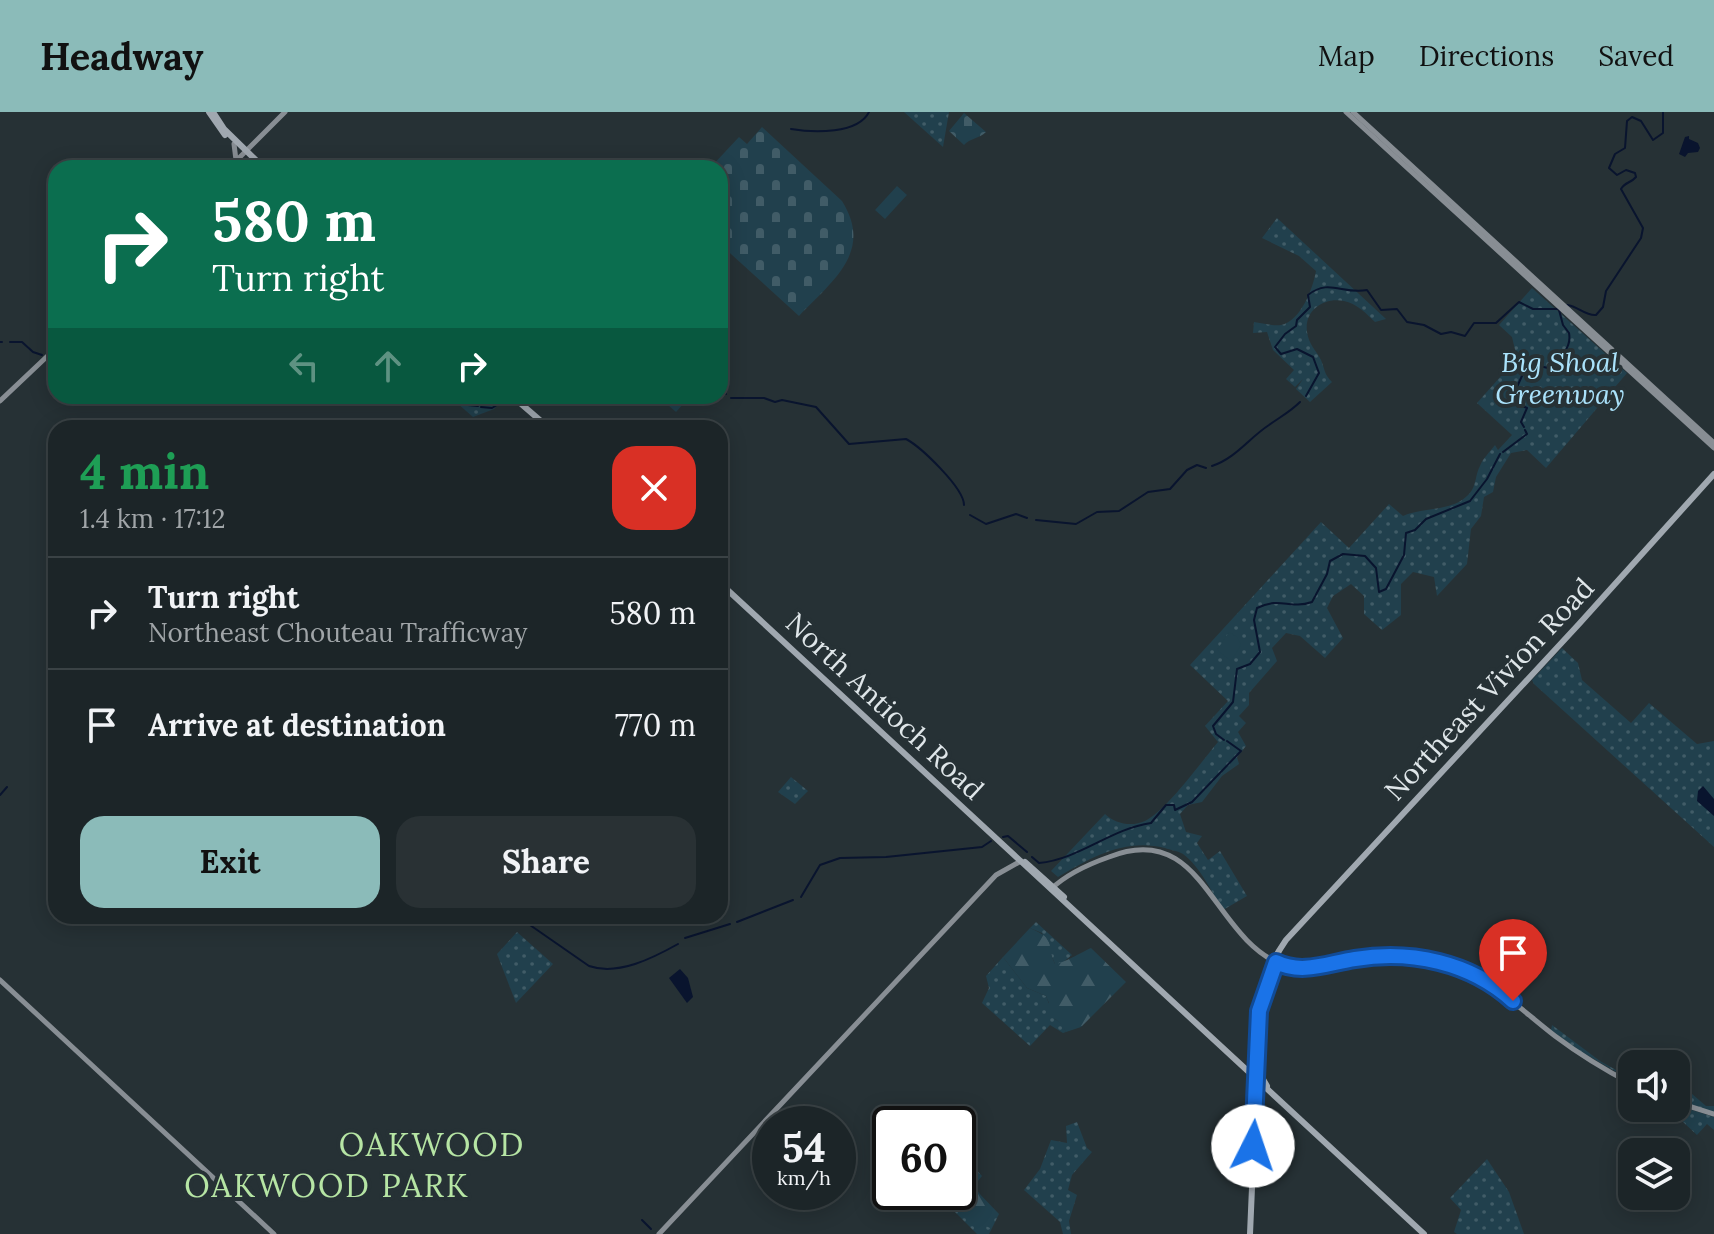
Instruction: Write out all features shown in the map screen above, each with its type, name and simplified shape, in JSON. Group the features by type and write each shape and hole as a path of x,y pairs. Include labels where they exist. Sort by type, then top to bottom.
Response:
{"main road":[{"path":"211,112 222,132 254,160"},
{"path":"211,112 236,144 236,160"},
{"path":"237,160 285,112"},
{"path":"1346,112 1556,300"},
{"path":"1353,112 1714,446"},
{"path":"236,144 256,141"},
{"path":"245,152 251,160"},
{"path":"0,401 48,356"},
{"path":"521,404 540,420"},
{"name":"Northeast Vivion Road","path":"1254,1121 1258,1002 1286,940 1714,474"},
{"name":"North Antioch Road","path":"728,590 1026,868 1052,888"},
{"path":"1052,888 1079,871 1117,854 1135,849 1158,851 1179,859 1192,869 1225,917 1244,938 1275,960 1294,966 1317,966 1386,956 1422,958 1453,966 1496,987 1566,1044 1618,1076"},
{"path":"659,1234 996,875 1021,861"},
{"name":"North Antioch Road","path":"1021,861 1026,862 1255,1078"},
{"path":"1013,864 1026,868"},
{"name":"Northeast Vivion Road","path":"1250,1234 1259,1011 1275,960"},
{"path":"0,980 274,1234"},
{"path":"1254,1056 1240,1063 1283,1103"},
{"path":"1255,1078 1424,1234"},
{"path":"1256,1106 1259,1096 1270,1094"},
{"path":"1690,1106 1714,1114"}],"green space":[{"path":"904,112 949,112 943,147"},
{"path":"964,113 986,132 964,145 949,131"},
{"path":"762,127 842,201 851,219 851,251 845,264 836,278 799,316 728,251 728,160 717,160 739,137 747,144"},
{"path":"897,186 907,195 885,219 875,210"},
{"path":"1277,218 1386,319 1375,322 1357,306 1337,300 1323,303 1312,311 1307,324 1308,337 1332,382 1310,402 1296,389 1303,379 1295,387 1286,379 1294,370 1273,350 1267,332 1253,333 1254,322 1281,325 1294,317 1309,295 1316,271 1299,256 1262,238"},
{"name":"Big Shoal Greenway","path":"1532,288 1627,373 1546,468 1527,450 1511,453 1496,477 1493,492 1484,497 1481,516 1471,529 1467,564 1437,596 1434,577 1413,572 1401,584 1401,615 1382,630 1364,614 1364,596 1351,584 1333,596 1327,608 1343,638 1325,658 1300,636 1286,633 1272,648 1277,661 1249,693 1249,705 1239,716 1246,723 1238,732 1246,746 1237,757 1239,764 1222,776 1202,802 1188,805 1180,814 1186,832 1202,836 1197,843 1208,860 1220,851 1247,896 1223,910 1189,859 1179,852 1150,846 1109,851 1058,877 1051,871 1105,814 1124,824 1145,821 1173,796 1218,742 1205,726 1228,701 1190,665 1321,522 1349,548 1389,504 1403,516 1449,506 1472,490 1485,458 1495,445 1498,450 1512,435 1477,403 1517,358 1512,337 1499,325"},
{"path":"458,404 499,404 494,409 473,417"},
{"path":"667,404 683,404 676,412"},
{"path":"1229,632 1237,637 1241,645 1231,661 1217,650"},
{"path":"1562,648 1578,663 1582,680 1631,723 1649,703 1697,744 1714,741 1714,847 1534,684 1532,680"},
{"path":"791,777 808,791 795,804 778,792"},
{"path":"1036,922 1072,955 1061,964 1055,964 1042,933 1030,928"},
{"path":"1030,928 1048,939 1055,964 1091,948 1126,982 1081,1027 1066,1032 1046,1008 1049,1003 1046,996 1027,988 1003,957"},
{"path":"517,932 553,964 516,1003 497,954"},
{"path":"1003,957 1027,988 1046,996 1055,1019 1066,1032 1050,1025 1030,1046 982,1003 989,988 986,976"},
{"path":"1403,958 1433,963 1466,975 1403,960 1348,965 1372,959"},
{"path":"1552,1025 1618,1073 1580,1051 1551,1030"},
{"path":"1690,1092 1706,1106 1714,1106 1714,1112 1690,1105"},
{"path":"1690,1109 1714,1117 1714,1130 1707,1124 1697,1135 1683,1122 1690,1122"},
{"path":"1077,1122 1087,1148 1092,1152 1072,1175 1068,1190 1077,1195 1069,1221 1071,1234 1063,1234 1060,1222 1024,1190 1040,1169 1051,1140 1067,1143 1066,1126"},
{"path":"1487,1159 1509,1192 1524,1234 1454,1232 1461,1210 1450,1198"},
{"path":"976,1170 982,1176 976,1183"},
{"path":"976,1188 995,1217 990,1228 973,1220 966,1210 976,1210"},
{"path":"976,1190 999,1214 989,1234 977,1234 953,1210 976,1210"}],"shaded area":[{"path":"1689,136 1700,148 1698,152 1688,153 1685,157 1679,154 1685,137"},
{"path":"1703,786 1714,799 1714,816 1697,801 1698,791"},
{"path":"680,969 688,978 693,997 687,1003 669,978"}],"waterway":[{"path":"791,129 823,131 846,128 869,112"},
{"path":"1567,305 1596,315 1603,307 1606,291 1641,238 1643,228 1621,189 1636,177 1635,173 1626,170 1617,175 1609,168 1615,154 1625,148 1627,121 1632,117 1641,121 1653,140 1663,133 1663,112"},
{"path":"1306,396 1319,373 1313,357 1297,349 1281,354 1275,347 1310,307 1308,295 1316,290 1330,287 1367,290 1381,310 1397,309 1407,322 1424,325 1441,334 1451,332 1465,336 1474,323 1496,323 1519,302 1533,309 1559,309"},
{"path":"1524,427 1521,422 1527,408 1512,401 1512,398 1526,367 1535,365 1548,368 1567,349 1569,333 1559,310"},
{"path":"10,342 22,342 42,355"},
{"path":"731,398 764,398 816,407 849,444 906,439 950,479 964,505"},
{"path":"1212,466 1235,453 1300,402"},
{"path":"467,404 478,406"},
{"path":"481,407 492,408 499,404"},
{"path":"1503,452 1527,434 1525,430"},
{"path":"1224,740 1216,734 1213,726 1233,702 1237,669 1250,664 1260,652 1254,620 1257,608 1272,603 1297,605 1312,602 1327,574 1330,561 1343,554 1365,556 1376,568 1379,592 1386,589 1404,555 1406,533 1415,530 1426,519 1470,501 1487,479 1500,454"},
{"path":"1036,520 1076,524 1097,512 1119,511 1148,492 1170,489 1187,470 1197,465 1206,468"},
{"path":"970,515 986,524 1016,514 1027,518"},
{"path":"1032,857 1039,863 1068,856 1122,831 1151,823 1166,805 1174,805 1175,810 1192,802 1241,751 1227,741"},
{"path":"0,795 7,787"},
{"path":"1003,837 1008,836 1027,852"},
{"path":"801,897 820,865 840,858 886,857 982,847 991,841"},
{"path":"737,922 793,900"},
{"path":"529,924 589,966 600,968 635,964 678,944"},
{"path":"685,938 730,924"},
{"path":"642,1220 651,1229"}],"district":[{"name":"OAKWOOD","path":"432,1145"},
{"name":"OAKWOOD PARK","path":"327,1186"}],"route":[{"path":"1253,1146 1259,1011 1276,962 1308,969 1375,956 1422,958 1448,964 1480,978 1513,1001"}]}
